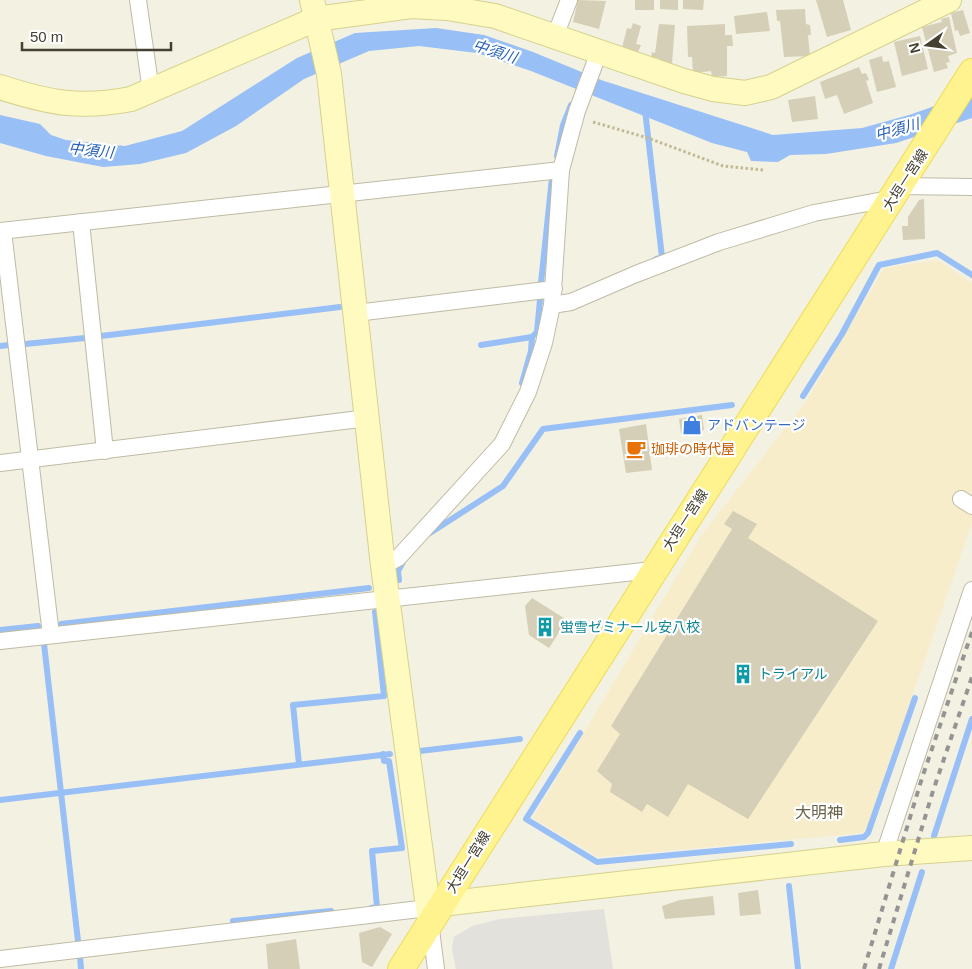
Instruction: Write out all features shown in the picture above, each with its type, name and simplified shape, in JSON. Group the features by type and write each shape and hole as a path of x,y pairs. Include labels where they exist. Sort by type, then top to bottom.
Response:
{"main road":[{"name":"大垣一宮線","path":"400,969 433,911 921,156 972,72"}],"street":[{"path":"138,0 151,91"},
{"path":"555,36 569,0"},
{"path":"0,87 63,104 87,106 131,99 316,17 411,6 447,8 495,16 555,36 596,60 713,89 745,93 771,87 949,0"},
{"path":"316,17 329,74 383,566 433,911 436,969"},
{"path":"383,566 398,558 502,444 528,392 544,343 553,297 561,170 576,115 596,60"},
{"path":"51,635 2,231 342,192 561,170"},
{"path":"356,313 553,297 571,302 636,274 719,242 814,213 897,192 972,187"},
{"path":"81,222 105,451"},
{"path":"0,463 368,418"},
{"path":"0,640 653,570"},
{"path":"884,854 972,590"},
{"path":"0,959 433,911 884,854 972,848"}],"path":[{"path":"576,115 613,126 723,166 764,170"}],"shaded area":[{"path":"938,260 972,283 972,523 867,827 862,833 598,857 533,818 701,536 807,400 884,268"},
{"path":"604,909 613,969 456,969 452,949 454,937 472,926 500,919"}],"water":[{"name":"中須川","path":"436,28 484,35 533,52 601,80 773,135 862,128 909,115 972,93 972,118 896,143 826,154 790,155 778,162 751,161 747,152 712,143 531,71 477,53 419,46 369,51 304,79 236,126 186,153 140,164 103,167 46,156 0,143 0,115 40,124 51,135 66,140 125,146 182,131 297,58 355,33"}],"building":[{"path":"578,0 606,1 599,29 573,22"},
{"path":"635,0 654,0 654,10 635,10"},
{"path":"660,0 678,0 678,10 660,9"},
{"path":"683,0 704,0 703,10 683,9"},
{"path":"816,0 843,0 851,30 827,37"},
{"path":"805,9 806,24 810,25 811,35 808,35 810,56 784,57 780,21 777,21 776,10"},
{"path":"963,10 970,33 960,36 958,30 955,31 951,13"},
{"path":"767,12 770,31 736,34 734,16"},
{"path":"949,17 957,53 948,56 950,62 946,63 948,68 934,72 922,27 942,22 941,19"},
{"path":"633,23 641,26 636,44 641,45 638,52 622,48 627,28 631,29"},
{"path":"659,24 675,25 672,63 659,62 659,58 651,58 652,52 655,53"},
{"path":"725,24 725,35 732,35 733,46 727,46 727,76 712,77 711,71 693,73 692,57 688,57 687,26"},
{"path":"920,36 928,69 902,76 894,42"},
{"path":"882,56 883,62 889,61 896,87 877,92 869,60"},
{"path":"859,67 862,74 866,73 869,80 866,81 873,103 844,114 837,95 825,99 820,82"},
{"path":"815,96 818,119 792,122 788,100"},
{"path":"924,199 925,239 903,240 902,226 908,226 908,217 919,200"},
{"name":"アドバンテージ","path":"702,415 704,430 681,434 679,419"},
{"name":"珈琲の時代屋","path":"646,424 652,470 626,473 619,429"},
{"name":"トライアル","path":"733,511 757,524 748,538 878,621 748,819 688,784 668,817 647,804 642,812 610,792 612,784 597,771 620,734 611,726 732,529 724,524"},
{"name":"蛍雪ゼミナール安八校","path":"532,598 567,620 549,648 529,635 525,606"},
{"path":"758,890 761,914 740,916 738,893"},
{"path":"713,896 715,915 665,919 662,906 680,900"},
{"path":"380,927 392,934 372,967 362,962 359,933"},
{"path":"296,939 300,969 268,969 266,944"}],"waterway":[{"path":"557,156 563,125 571,105"},
{"path":"645,110 662,257 656,259"},
{"path":"541,283 552,178"},
{"path":"803,396 842,334 879,265 937,253 972,275"},
{"path":"481,345 532,337 537,332 540,300"},
{"path":"101,336 340,307"},
{"path":"522,383 531,351 532,337"},
{"path":"25,344 85,338"},
{"path":"0,346 9,345"},
{"path":"430,533 503,486 543,429 732,405"},
{"path":"399,580 398,571 404,560"},
{"path":"61,624 369,588"},
{"path":"299,764 293,705 384,696 375,612"},
{"path":"0,630 38,626"},
{"path":"44,644 78,941"},
{"path":"840,840 864,837 868,833 915,698"},
{"path":"934,836 972,719"},
{"path":"580,733 526,819 597,862 791,844"},
{"path":"420,751 520,739"},
{"path":"371,908 377,907 372,851 402,848 389,761 384,761 383,754"},
{"path":"0,800 390,754"},
{"path":"891,969 922,872"},
{"path":"789,886 798,969"},
{"path":"233,921 331,911"},
{"path":"80,956 81,969"}],"railway":[{"path":"864,969 922,778 972,632"},
{"path":"879,969 933,791 972,677"}],"place":[{"name":"アドバンテージ","path":"692,425"},
{"name":"珈琲の時代屋","path":"636,449"},
{"name":"蛍雪ゼミナール安八校","path":"545,627"},
{"name":"トライアル","path":"743,674"}],"district":[{"name":"大明神","path":"819,812"}]}
